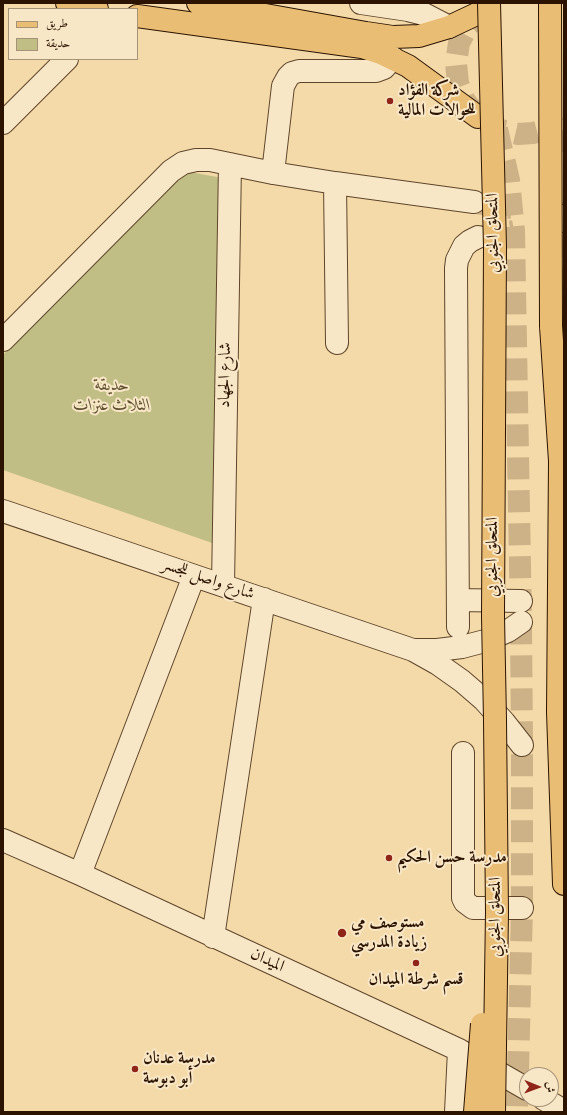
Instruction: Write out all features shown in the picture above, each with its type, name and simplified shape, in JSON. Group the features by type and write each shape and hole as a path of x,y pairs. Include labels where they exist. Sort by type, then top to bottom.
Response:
{"main road":[{"path":"67,3 93,8"},
{"path":"198,3 393,37 418,36 449,27 486,7"},
{"path":"550,3 551,326 560,461 558,712 564,884"},
{"name":"المتحلق الجنوبي","path":"486,7 495,247 493,616 497,912 494,1112"},
{"path":"138,16 362,47 393,58 432,83 478,117"},
{"path":"551,326 564,180"},
{"path":"475,1112 485,996 497,912"}],"street":[{"path":"361,3 408,10 426,9 449,27"},
{"path":"273,173 282,86 292,73 299,71 376,71 384,68 393,58"},
{"path":"3,123 66,60"},
{"path":"3,340 171,171 183,163 196,160 210,160 273,173 335,183 474,202"},
{"name":"شارع الجهاد","path":"223,585 230,164"},
{"path":"335,183 336,343"},
{"path":"458,627 456,268 457,260 464,246 470,240 478,237"},
{"name":"شارع واصل للجسر","path":"3,511 413,650 438,664 462,681 484,700 522,745"},
{"path":"80,874 194,576"},
{"path":"213,936 264,599"},
{"name":"شارع واصل للجسر","path":"413,650 438,650 462,647 485,641 508,631 521,611 458,600"},
{"path":"463,753 463,898 473,908 522,908"},
{"name":"الميدان","path":"3,840 80,874 459,1050 519,1084"},
{"path":"456,1112 459,1050"}],"green space":[{"name":"حديقة الثلاث عنزات","path":"184,171 223,178 215,544 3,470 3,355"}],"tunnel":[{"path":"486,10 468,26 459,43 456,63 458,83 465,101 478,117 497,129 518,134 533,133 548,129"},
{"path":"560,152 560,123 564,120"},
{"path":"497,129 509,180 514,231 522,745 522,908 517,1112"},
{"path":"561,202 564,291"},
{"path":"476,203 512,208"},
{"path":"478,237 514,231"}],"place":[{"name":"شركة الفؤاد للحوالات المالية","path":"390,101"},
{"name":"مدرسة حسن الحكيم","path":"389,858"},
{"name":"مستوصف مي زيادة المدرسي","path":"342,933"},
{"name":"قسم شرطة الميدان","path":"416,963"},
{"name":"مدرسة عدنان أبو دبوسة","path":"135,1069"}]}
